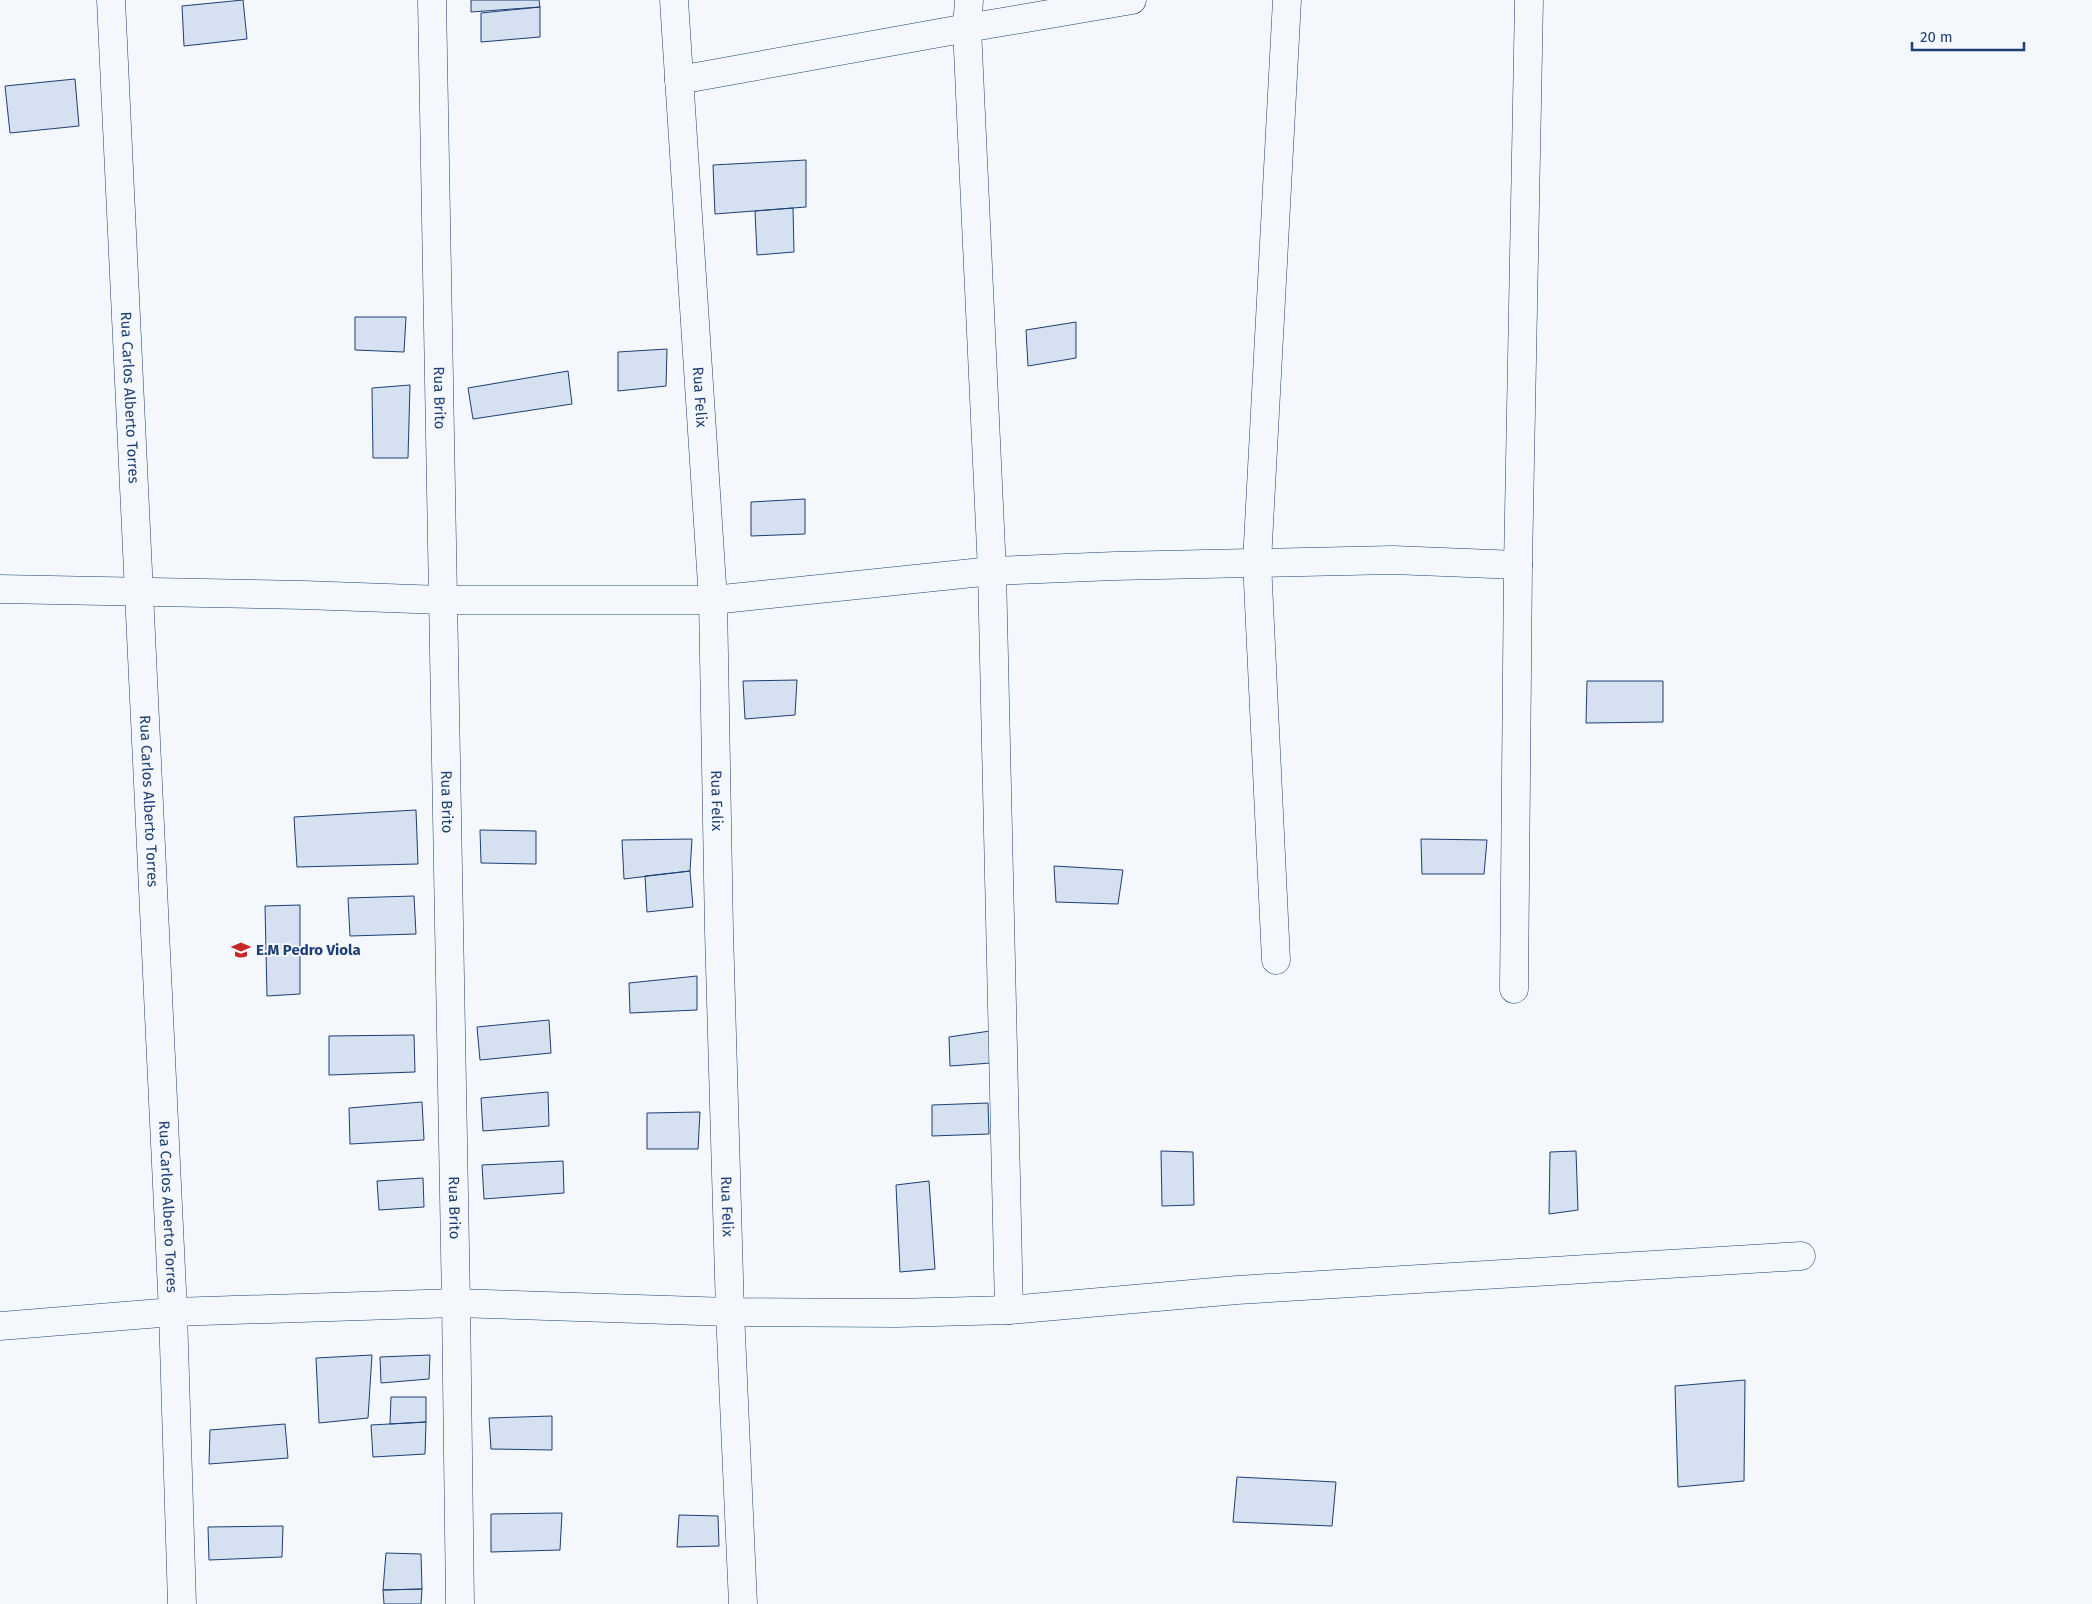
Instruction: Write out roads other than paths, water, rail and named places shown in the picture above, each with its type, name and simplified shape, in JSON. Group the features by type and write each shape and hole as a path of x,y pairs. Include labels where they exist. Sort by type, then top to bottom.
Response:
{"street":[{"name":"Rua Carlos Alberto Torres","path":"111,0 173,1312 182,1604"},
{"name":"Rua Brito","path":"432,0 460,1604"},
{"name":"Rua Felix","path":"674,0 712,600 730,1312 744,1604"},
{"path":"969,0 967,28 992,571 1009,1310"},
{"path":"679,80 1132,0"},
{"path":"1276,960 1257,562 1287,0"},
{"path":"1514,989 1518,565 1529,0"},
{"path":"0,589 138,590 442,600 712,600 992,571 1257,562 1393,560 1518,565"},
{"path":"0,1326 173,1312 456,1303 730,1312 897,1313 1009,1310 1237,1290 1801,1256"}],"place":[{"name":"E.M Pedro Viola","path":"241,950"}]}
